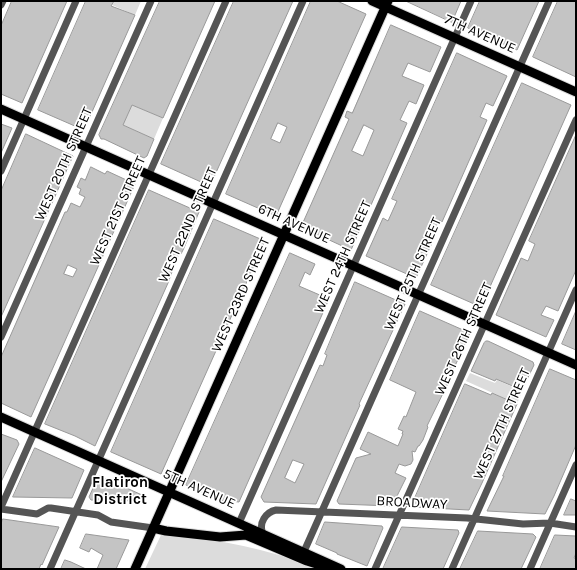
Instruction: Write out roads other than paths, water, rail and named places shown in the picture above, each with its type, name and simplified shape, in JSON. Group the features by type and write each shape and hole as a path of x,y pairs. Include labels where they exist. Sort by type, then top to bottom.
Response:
{"main road":[{"name":"7TH AVENUE","path":"372,1 386,4 454,38 576,92"},
{"name":"WEST 23RD STREET","path":"135,569 386,4"},
{"name":"6TH AVENUE","path":"1,109 576,365"},
{"name":"5TH AVENUE","path":"1,417 263,534 302,555 341,569"},
{"path":"153,528 173,532 220,537 246,535 302,555 333,569"}],"street":[{"path":"1,5 3,1"},
{"path":"1,170 76,1"},
{"name":"WEST 20TH STREET","path":"1,337 150,1"},
{"name":"WEST 21ST STREET","path":"1,508 226,1"},
{"name":"WEST 22ND STREET","path":"50,569 302,1"},
{"name":"WEST 24TH STREET","path":"239,523 471,1"},
{"name":"WEST 25TH STREET","path":"302,555 549,1"},
{"name":"WEST 26TH STREET","path":"375,569 576,120"},
{"name":"WEST 27TH STREET","path":"452,569 576,290"},
{"path":"530,569 576,465"},
{"path":"1,508 36,514 48,508 76,511 98,515 111,522 153,528"},
{"name":"BROADWAY","path":"263,534 261,528 266,515 272,511 278,510 473,519 523,524 550,523 576,527"}],"district":[{"name":"Flatiron District","path":"120,492"}]}
